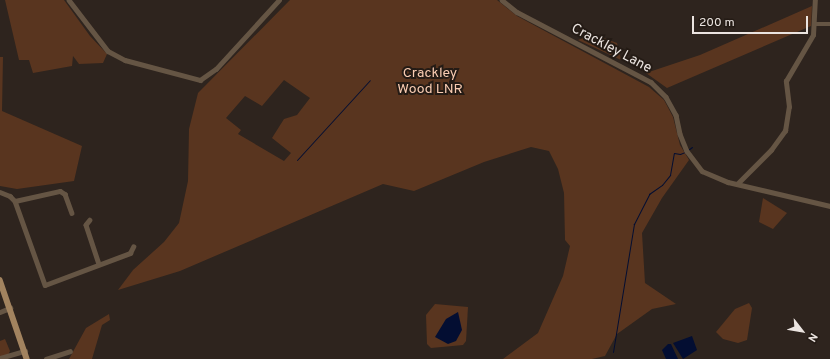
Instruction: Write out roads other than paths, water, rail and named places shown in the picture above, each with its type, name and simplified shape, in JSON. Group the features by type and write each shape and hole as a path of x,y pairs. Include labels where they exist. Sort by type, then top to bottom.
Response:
{"main road":[{"path":"0,280 28,359"}],"street":[{"path":"69,0 108,51 125,60 200,80 216,69 279,0"},
{"name":"Crackley Lane","path":"502,0 517,12 647,79 666,97 676,115 685,146 696,163 711,176 737,184 830,206"},
{"path":"737,184 770,150 785,131 790,107 786,81 789,73 804,53 815,24 815,0"},
{"path":"815,24 830,24"},
{"path":"15,201 60,191 65,194 72,213"},
{"path":"0,192 10,196 15,201 45,285 130,253 133,247"},
{"path":"90,220 86,225 99,264"},
{"path":"0,312 10,308"},
{"path":"0,358 24,351"},
{"path":"46,359 70,351"}],"water":[{"path":"458,312 462,330 456,341 448,344 435,337 446,319"},
{"path":"692,336 697,350 683,359 673,343"},
{"path":"668,344 671,344 678,359 666,359 662,350"}],"waterway":[{"path":"297,160 370,80"},
{"path":"688,150 692,147"},
{"path":"613,352 634,224 649,194 662,185 670,175 674,153 680,154 685,152"}],"park label":[{"name":"Crackley Wood LNR","path":"430,82"}]}
